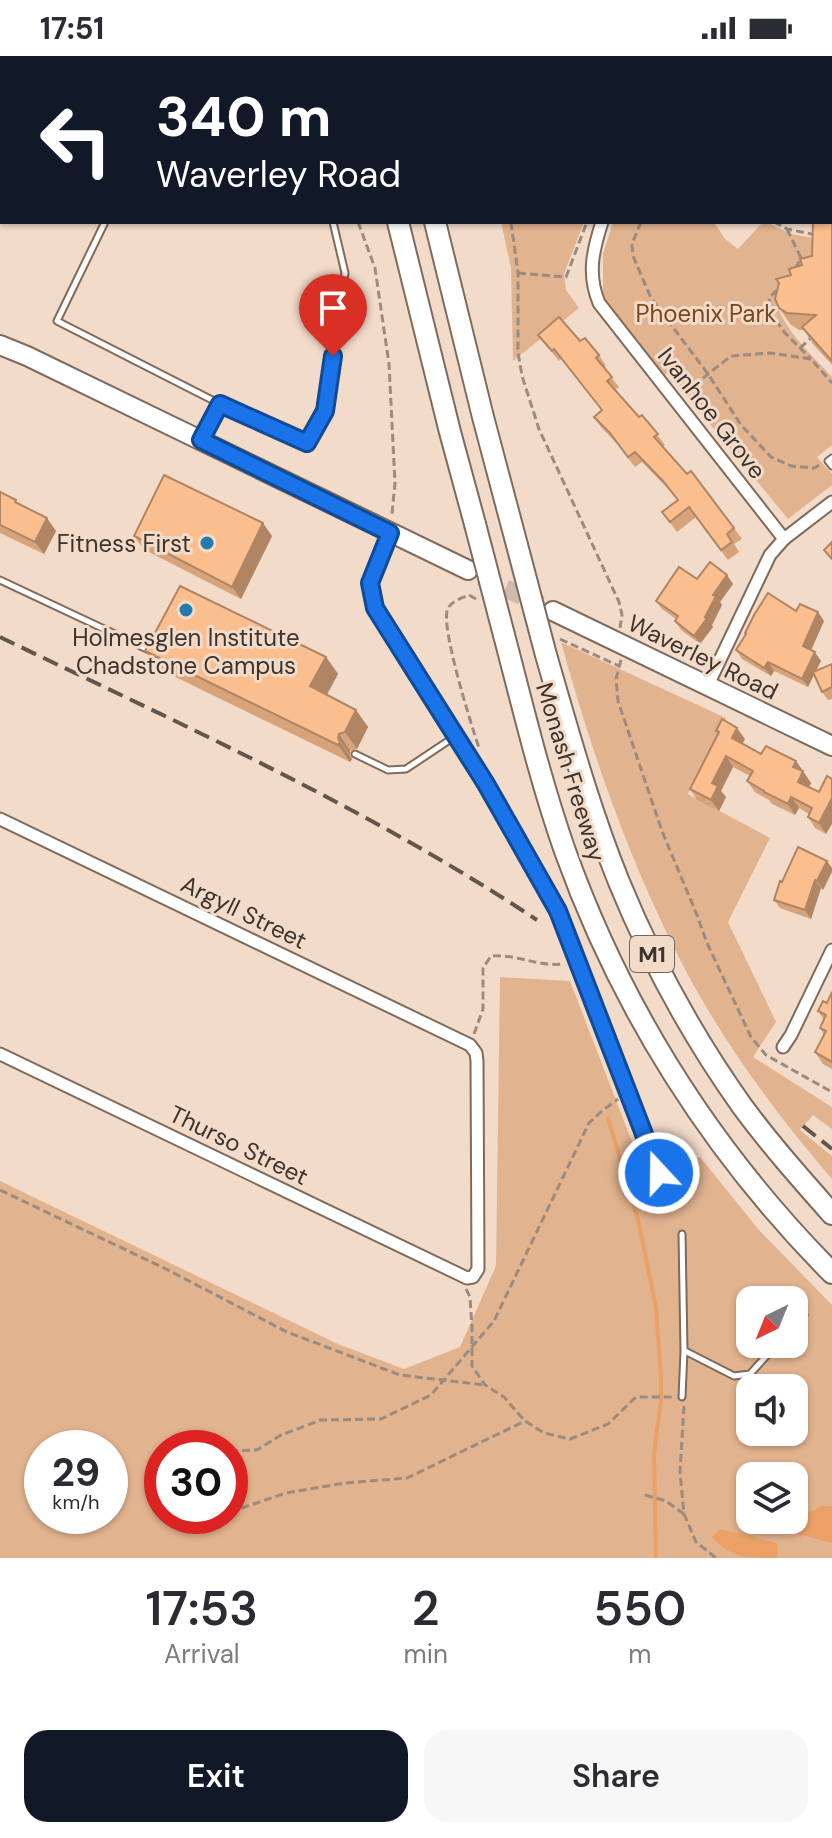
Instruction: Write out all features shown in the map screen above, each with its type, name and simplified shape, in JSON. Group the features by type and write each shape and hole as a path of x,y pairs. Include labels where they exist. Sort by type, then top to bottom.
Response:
{"highway":[{"name":"Monash Freeway","path":"398,224 446,418 548,799 601,940 627,994 676,1080 708,1127 776,1214 832,1273"},
{"name":"Monash Freeway","path":"435,224 546,655 600,832 639,927 686,1018 741,1104 832,1214"}],"main road":[{"path":"0,330 27,356"},
{"path":"0,345 468,570"},
{"name":"Waverley Road","path":"553,611 832,746"}],"street":[{"name":"Ivanhoe Grove","path":"601,224 591,263 592,285 599,303 784,539"},
{"path":"708,685 770,555 784,539 832,502"},
{"path":"390,533 370,583 375,608 486,784 558,911 659,1173"},
{"name":"Argyll Street","path":"0,819 470,1045"},
{"path":"783,1047 832,950"},
{"path":"460,1275 470,1278 478,1269 477,1061 470,1045"},
{"name":"Thurso Street","path":"0,1054 460,1275"}],"lane":[{"path":"104,224 57,321 220,404 307,443 325,411 345,273 333,224"},
{"path":"201,440 220,404"},
{"path":"0,580 154,652"},
{"path":"355,754 388,770 406,769 455,737"},
{"path":"679,1397 684,1351 682,1234"},
{"path":"684,1351 734,1376 750,1374 764,1358"}],"path":[{"path":"359,224 375,268 389,364 395,483 390,533"},
{"path":"511,224 518,273 518,352 522,376 548,448 619,602 622,615 620,627"},
{"path":"518,273 566,277 586,224"},
{"path":"640,224 632,244 633,256 651,298 708,374 741,425 771,457 791,466 814,468 831,462"},
{"path":"778,224 787,229 823,236"},
{"path":"787,229 801,258 792,276"},
{"path":"781,287 770,297 768,309 785,333 832,383"},
{"path":"800,348 818,333"},
{"path":"682,394 731,356 770,353 811,359"},
{"path":"476,599 469,595 457,600 448,608 445,619 481,752"},
{"path":"560,639 619,666"},
{"path":"621,660 616,679 618,701 662,831 707,943 746,1028 766,1055 832,1092"},
{"path":"470,1045 483,1009 483,968 491,956 508,954 553,965 570,963"},
{"path":"248,1450 257,1450 281,1435 321,1420 381,1419 431,1395 494,1321 589,1123 628,1093"},
{"path":"0,1190 166,1269 287,1332 400,1375 485,1385"},
{"path":"460,1275 470,1297 472,1366 485,1385 504,1397 525,1421 544,1433 570,1439 608,1424 636,1397 679,1397 684,1407 680,1472 684,1514 696,1542 716,1558"},
{"path":"248,1506 286,1493 345,1483 407,1478 525,1421"},
{"path":"645,1495 666,1501 684,1514"}],"green space":[{"path":"501,224 583,224 564,274 566,290 579,308 513,361 511,268"},
{"name":"Phoenix Park","path":"612,224 715,224 725,239 738,249 761,224 771,224 791,234 820,239 820,269 786,295 778,308 795,336 832,377 832,445 817,457 832,474 832,485 788,519 668,373 661,377 603,303 603,254"},
{"path":"561,642 726,718 688,794 770,838 728,922 776,1022 753,1057 832,1107 832,1129 813,1115 800,1130 832,1156 832,1179 741,1062 709,1012 673,945 618,818 587,731"},
{"path":"500,977 570,981 646,1178 700,1157 759,1230 832,1305 832,1558 0,1558 0,1181 338,1344 404,1369 460,1347 496,1266"}],"shaded area":[{"path":"822,1506 832,1506 832,1543 798,1534 808,1534 808,1512"},
{"path":"720,1529 777,1543 778,1554 775,1558 747,1557 732,1553 712,1537"}],"building":[{"path":"813,224 832,224 832,361 802,327 816,315 787,313 779,308 775,299 779,283 776,279 791,275 789,269 802,265 800,259 812,256"},
{"path":"559,317 580,341 585,338 612,377 607,381 639,417 642,415 658,434 654,437 687,474 691,471 734,528 727,534 732,542 721,550 689,507 670,522 662,512 678,500 635,452 628,457 594,417 602,410 554,349 552,351 538,335"},
{"name":"Fitness First","path":"164,475 263,523 232,587 134,536"},
{"path":"0,492 47,518 35,542 0,525"},
{"path":"832,542 832,559 824,550"},
{"path":"710,562 727,575 713,595 716,596 707,618 694,636 675,621 678,616 656,601 679,567 697,579"},
{"path":"180,586 326,657 310,686 356,710 345,732 339,734 338,745 145,651 149,643 157,640 155,633"},
{"path":"768,593 796,611 800,604 818,612 803,646 815,652 802,679 768,662 764,668 736,650"},
{"path":"832,664 832,687 822,692 813,672"},
{"path":"722,719 737,728 732,738 761,754 766,746 796,761 793,767 803,771 798,782 819,792 827,776 832,779 832,798 819,823 808,817 812,808 791,797 788,804 764,792 747,781 753,771 726,756 712,783 718,786 711,800 690,789 719,732 716,731"},
{"path":"798,847 827,861 815,880 805,910 774,900"},
{"path":"832,992 832,1062 815,1052 826,1031 820,1028 826,1015 818,1011 823,1001 827,1003"}],"waterway":[{"path":"608,1118 638,1219 656,1308 661,1376 654,1455 656,1558"}],"tunnel":[{"path":"481,577 541,605"}],"railway":[{"path":"0,637 341,804 473,879 537,920"},
{"path":"803,1126 832,1149"}],"place":[{"name":"Fitness First","path":"207,543"},
{"name":"Holmesglen Institute Chadstone Campus","path":"186,610"}],"route":[{"path":"333,356 325,411 307,443 220,404 201,440 390,533 370,583 375,608 486,784 558,911 659,1173"}]}
